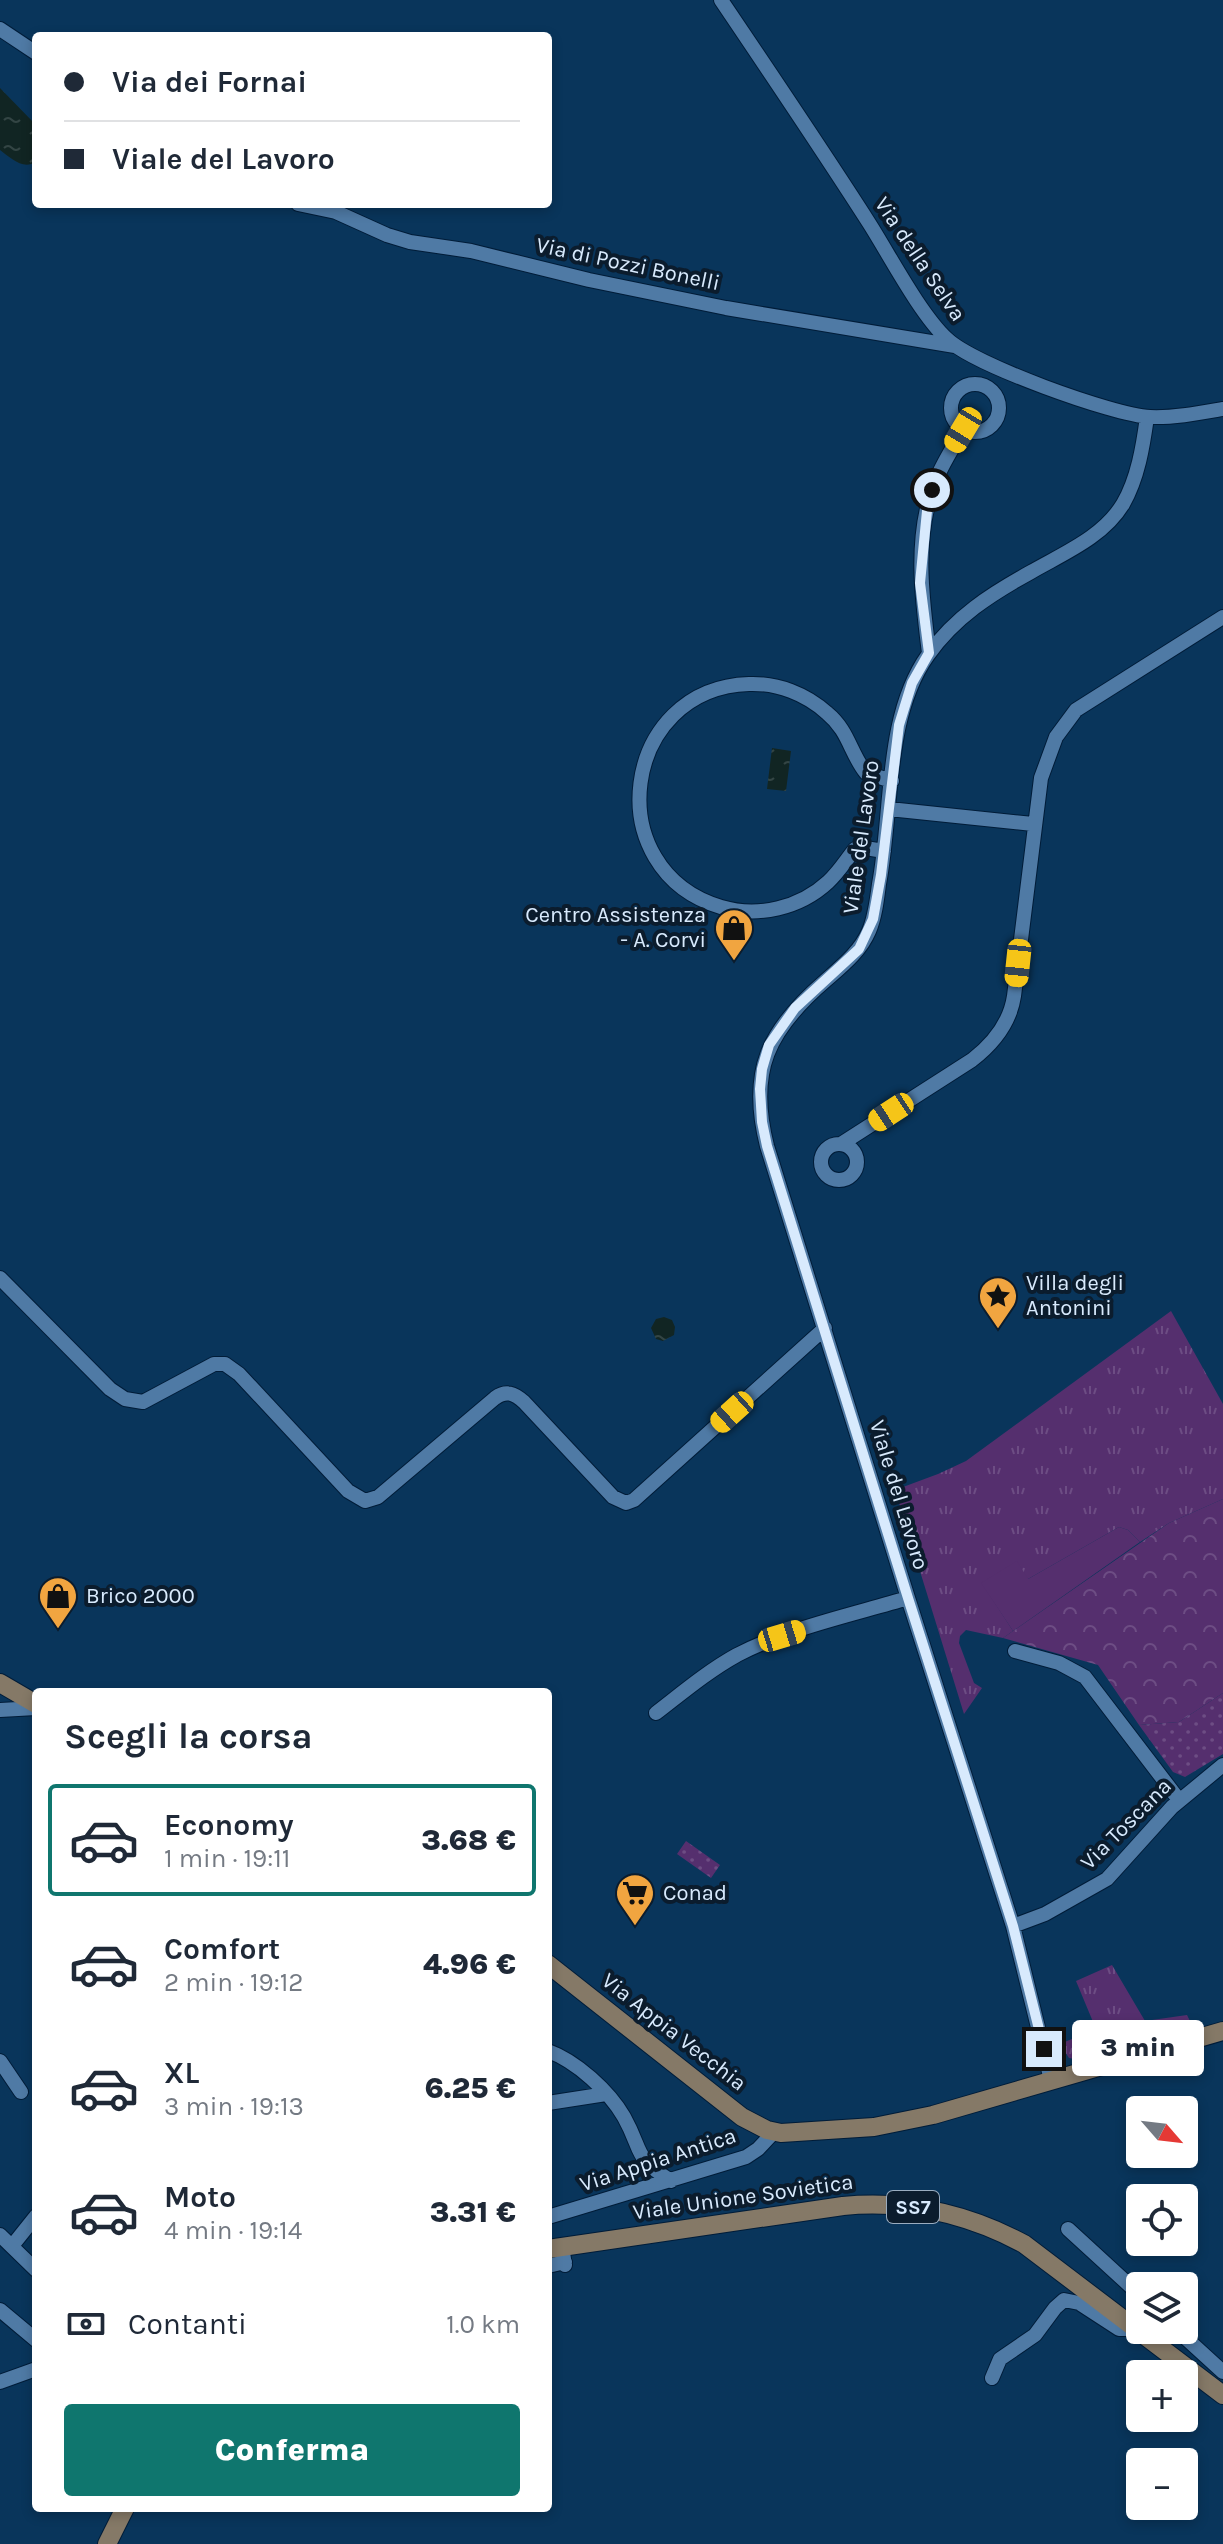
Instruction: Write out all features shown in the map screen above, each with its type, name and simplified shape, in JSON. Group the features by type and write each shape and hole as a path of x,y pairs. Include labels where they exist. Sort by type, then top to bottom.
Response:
{"main road":[{"path":"0,1683 32,1703"},
{"name":"Via Appia Vecchia","path":"552,1967 742,2117 774,2132"},
{"path":"774,2132 823,2132 874,2127 933,2115 1221,2035"},
{"name":"Viale Unione Sovietica","path":"560,2256 843,2206 882,2204 921,2208 979,2224 1024,2244 1126,2320"},
{"name":"Viale Unione Sovietica","path":"1157,2344 1223,2395"},
{"path":"107,2544 123,2512"}],"street":[{"name":"Via della Selva","path":"721,0 936,327 955,346 985,362 1078,398 1147,417 1223,409"},
{"path":"0,29 32,50"},
{"name":"Via di Pozzi Bonelli","path":"317,208 336,212 387,235 415,243 471,251 589,280 726,308 955,346"},
{"name":"Viale del Lavoro","path":"1051,2080 1013,1926 766,1139 760,1106 760,1077 767,1051 782,1024 852,957 866,938 874,916 902,711 914,678 952,625 979,604 1079,545 1111,519 1132,484 1147,417"},
{"path":"929,653 920,583 927,511 939,471 963,430"},
{"path":"841,1144 972,1060 994,1040 1005,1024 1014,996 1033,824 1044,766 1056,737 1071,715 1099,694 1223,617"},
{"path":"884,851 855,849 826,884 789,905 755,912 724,908 684,890 658,862 643,829 640,784 651,746 675,715 691,702 713,691 753,684 791,691 814,703 843,729 866,773 892,781"},
{"path":"889,809 1033,824"},
{"path":"0,1278 110,1389 125,1399 147,1401 214,1364 229,1366 348,1491 365,1501 381,1495 495,1398 509,1393 524,1402 613,1497 630,1502 640,1497 825,1328"},
{"name":"Viale del Lavoro","path":"656,1713 739,1654 782,1636 908,1598"},
{"path":"1015,1651 1059,1663 1085,1677 1179,1800"},
{"path":"0,1701 17,1708"},
{"path":"0,1710 32,1706"},
{"name":"Via Toscana","path":"1013,1926 1049,1912 1107,1879 1179,1800 1223,1765"},
{"path":"552,2053 571,2064 606,2094 623,2116 642,2159 671,2181"},
{"path":"0,2061 21,2092"},
{"path":"552,2102 606,2094"},
{"name":"Via Appia Antica","path":"552,2216 749,2155 774,2132"},
{"path":"12,2246 32,2221"},
{"path":"1068,2229 1126,2282"},
{"path":"0,2235 32,2266"},
{"path":"992,2378 1000,2359 1035,2335 1064,2300 1079,2303 1116,2327 1126,2327"},
{"path":"0,2310 32,2337"},
{"path":"1192,2344 1223,2372"},
{"path":"0,2382 32,2370"}],"green space":[{"path":"1171,1311 1223,1404 1223,1499 1169,1523 1140,1542 1128,1530 1119,1527 1028,1579 982,1583 1013,1631 1003,1638 966,1630 960,1636 959,1643 974,1683 982,1688 964,1714 895,1490 966,1461"},
{"path":"1223,1499 1223,1693 1179,1722 1139,1725 1098,1665 1003,1638 1169,1523"},
{"path":"1119,1527 1128,1530 1140,1542 1013,1631 981,1583 1017,1561 1028,1579"},
{"path":"1223,1693 1223,1754 1185,1777 1173,1772 1139,1725 1179,1722"},
{"path":"686,1841 720,1865 711,1878 677,1854"},
{"path":"1112,1965 1145,2021 1187,2015 1193,2027 1081,2060 1069,2058 1060,2044 1096,2029 1076,1981"}],"water":[{"path":"0,88 32,121 32,164 21,164 0,150"},
{"path":"772,748 791,751 786,791 767,789"},
{"path":"664,1317 672,1320 675,1327 674,1335 663,1341 656,1339 651,1328 656,1319"}],"place":[{"name":"Centro Assistenza - A. Corvi","path":"734,962"},
{"name":"Villa degli Antonini","path":"998,1330"},
{"name":"Brico 2000","path":"58,1630"},
{"name":"Conad","path":"635,1927"}],"route":[{"path":"932,490 920,583 929,653 912,683 899,725 873,919 859,949 789,1015 775,1034 762,1069 760,1106 767,1146 1013,1926 1044,2049"}]}
